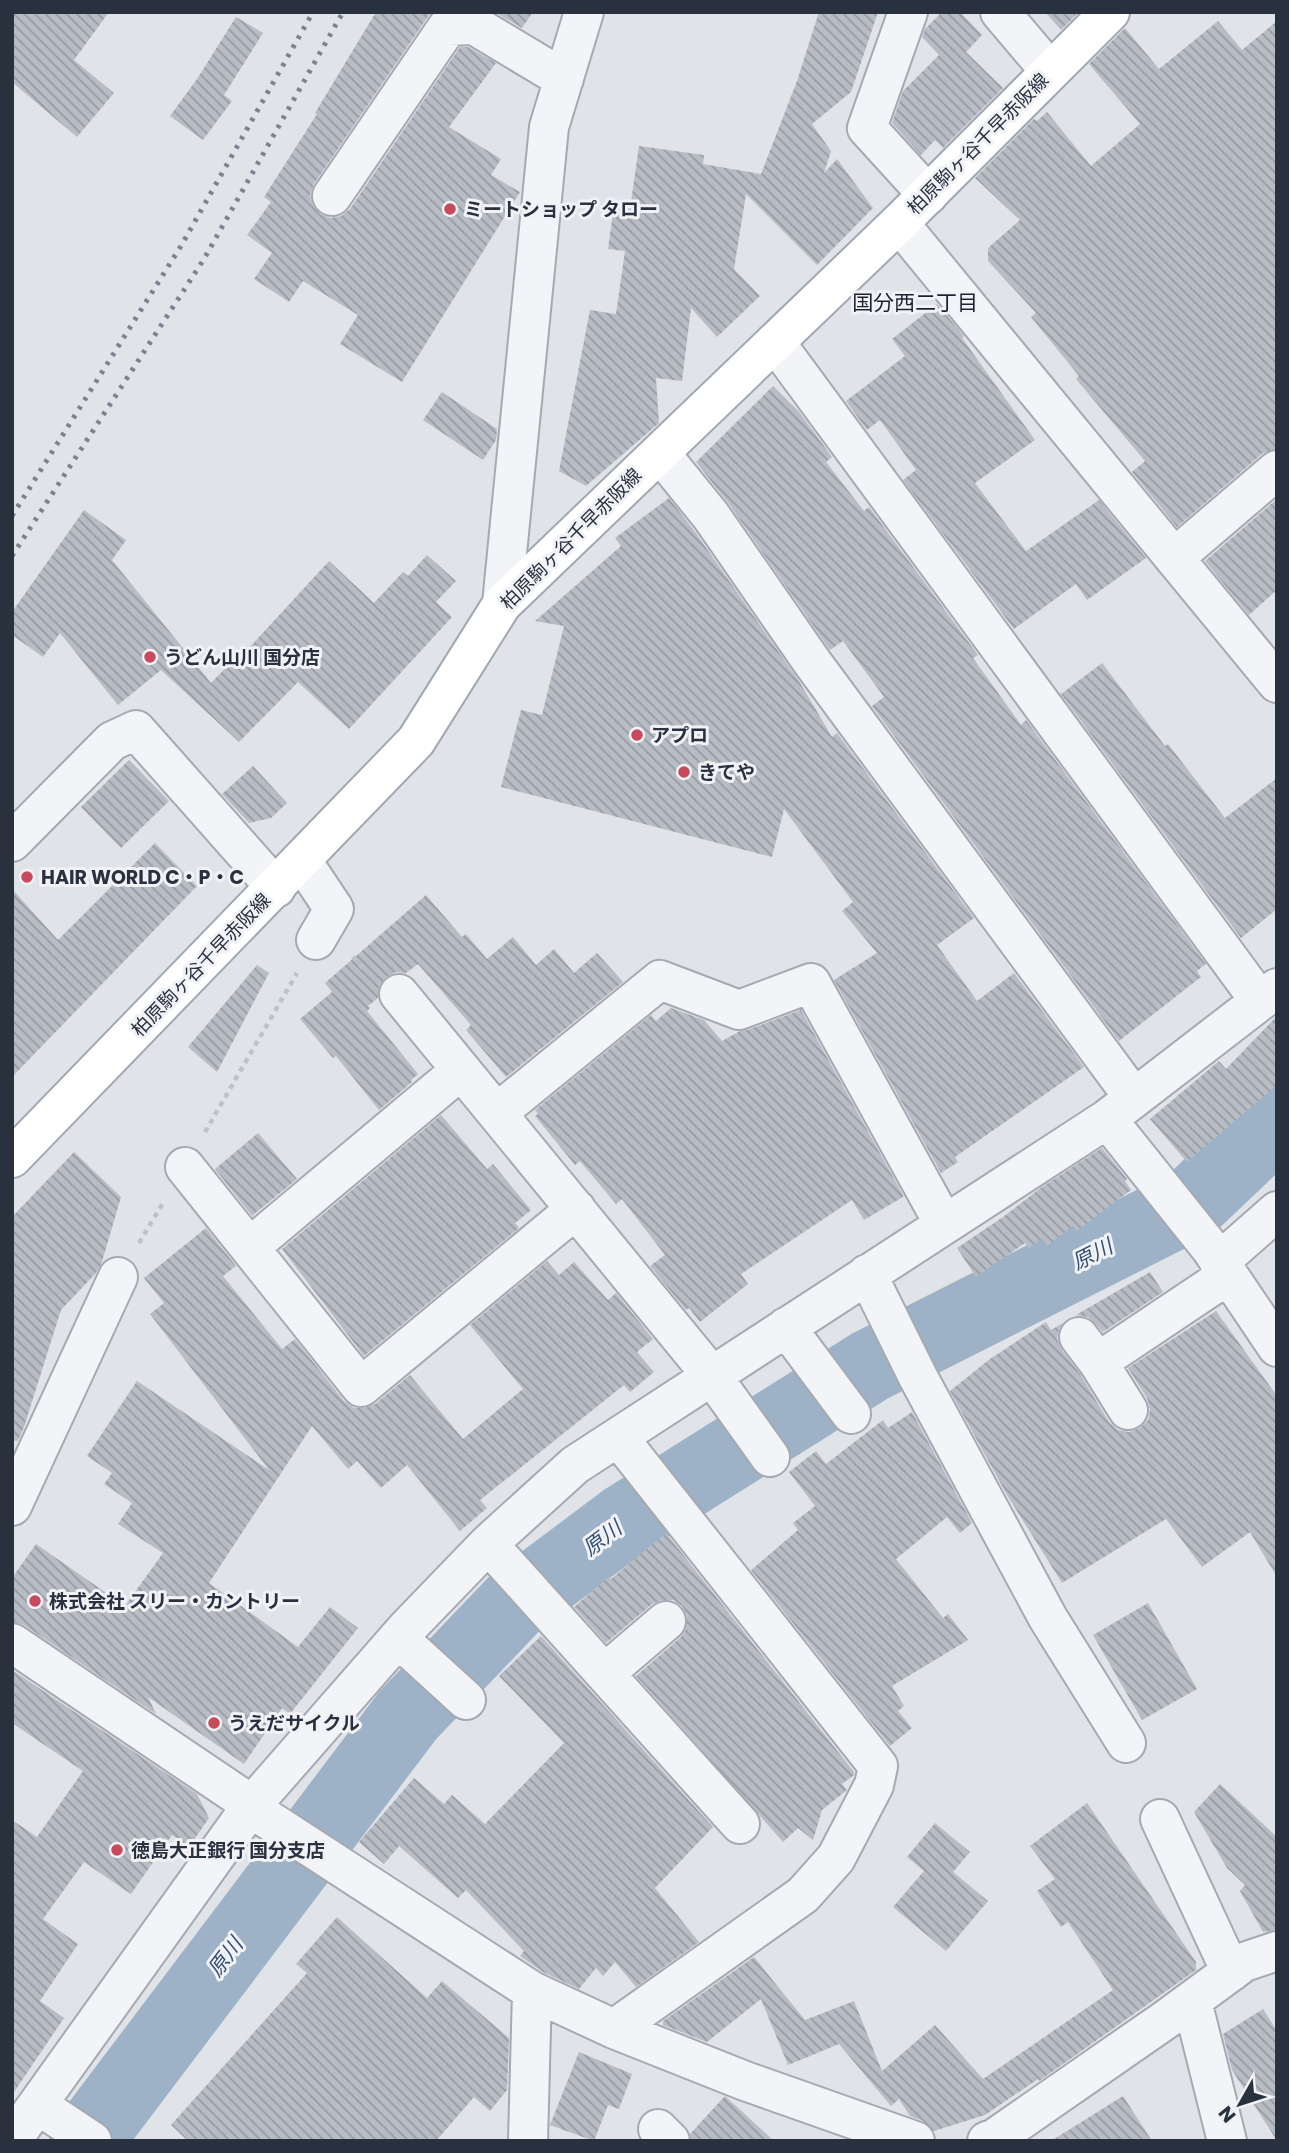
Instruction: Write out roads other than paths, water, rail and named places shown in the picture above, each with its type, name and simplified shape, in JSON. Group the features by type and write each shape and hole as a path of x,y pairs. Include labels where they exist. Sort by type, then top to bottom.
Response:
{"main road":[{"name":"柏原駒ヶ谷千早赤阪線","path":"12,1158 416,741 502,604 928,195 1110,12"}],"street":[{"path":"502,604 549,127 584,12"},
{"path":"908,12 867,128 928,195"},
{"path":"1000,12 1050,72"},
{"path":"332,196 448,26 474,25 564,79"},
{"path":"899,223 1277,683"},
{"path":"12,2140 48,2111 256,1810 405,1644 497,1554 575,1465 628,1449 718,1383 792,1335 867,1274 1121,1109 1268,994 775,342"},
{"path":"660,453 711,516 1121,1109 1277,1347"},
{"path":"1174,558 1277,470"},
{"path":"12,842 112,741 136,730 289,875 334,909 321,932"},
{"path":"497,1113 660,981 739,1010 811,983 944,1224"},
{"path":"399,994 718,1383 770,1457"},
{"path":"250,1247 461,1070"},
{"path":"185,1167 361,1387 576,1209"},
{"path":"1128,1410 1089,1350 1224,1268 1277,1211"},
{"path":"867,1274 918,1377 1048,1618 1126,1743"},
{"path":"12,1506 118,1276"},
{"path":"792,1335 852,1414"},
{"path":"614,2029 803,1895 836,1858 874,1785 878,1766 628,1449"},
{"path":"497,1554 740,1824"},
{"path":"605,1673 666,1621"},
{"path":"12,1643 256,1810 532,1991 614,2029 745,2081 915,2141"},
{"path":"405,1644 466,1700"},
{"path":"1160,1819 1231,1972"},
{"path":"987,2141 1192,2001 1244,1962 1277,1951"},
{"path":"529,2140 532,1991"},
{"path":"1192,2001 1227,2141"},
{"path":"48,2111 92,2141"}],"waterway":[{"name":"原川","path":"86,2141 408,1715 516,1602 627,1519 870,1366 1191,1204 1277,1122"}],"railway":[{"path":"12,516 181,246 313,12"},
{"path":"12,556 204,259 343,12"}],"place":[{"name":"ミートショップ タロー","path":"450,209"},
{"name":"うどん山川 国分店","path":"150,657"},
{"name":"アプロ","path":"637,735"},
{"name":"きてや","path":"684,772"},
{"name":"HAIR WORLD C・P・C","path":"27,877"},
{"name":"株式会社 スリー・カントリー","path":"35,1601"},
{"name":"うえだサイクル","path":"214,1723"},
{"name":"徳島大正銀行 国分支店","path":"117,1850"}],"district":[{"name":"国分西二丁目","path":"915,302"}]}
